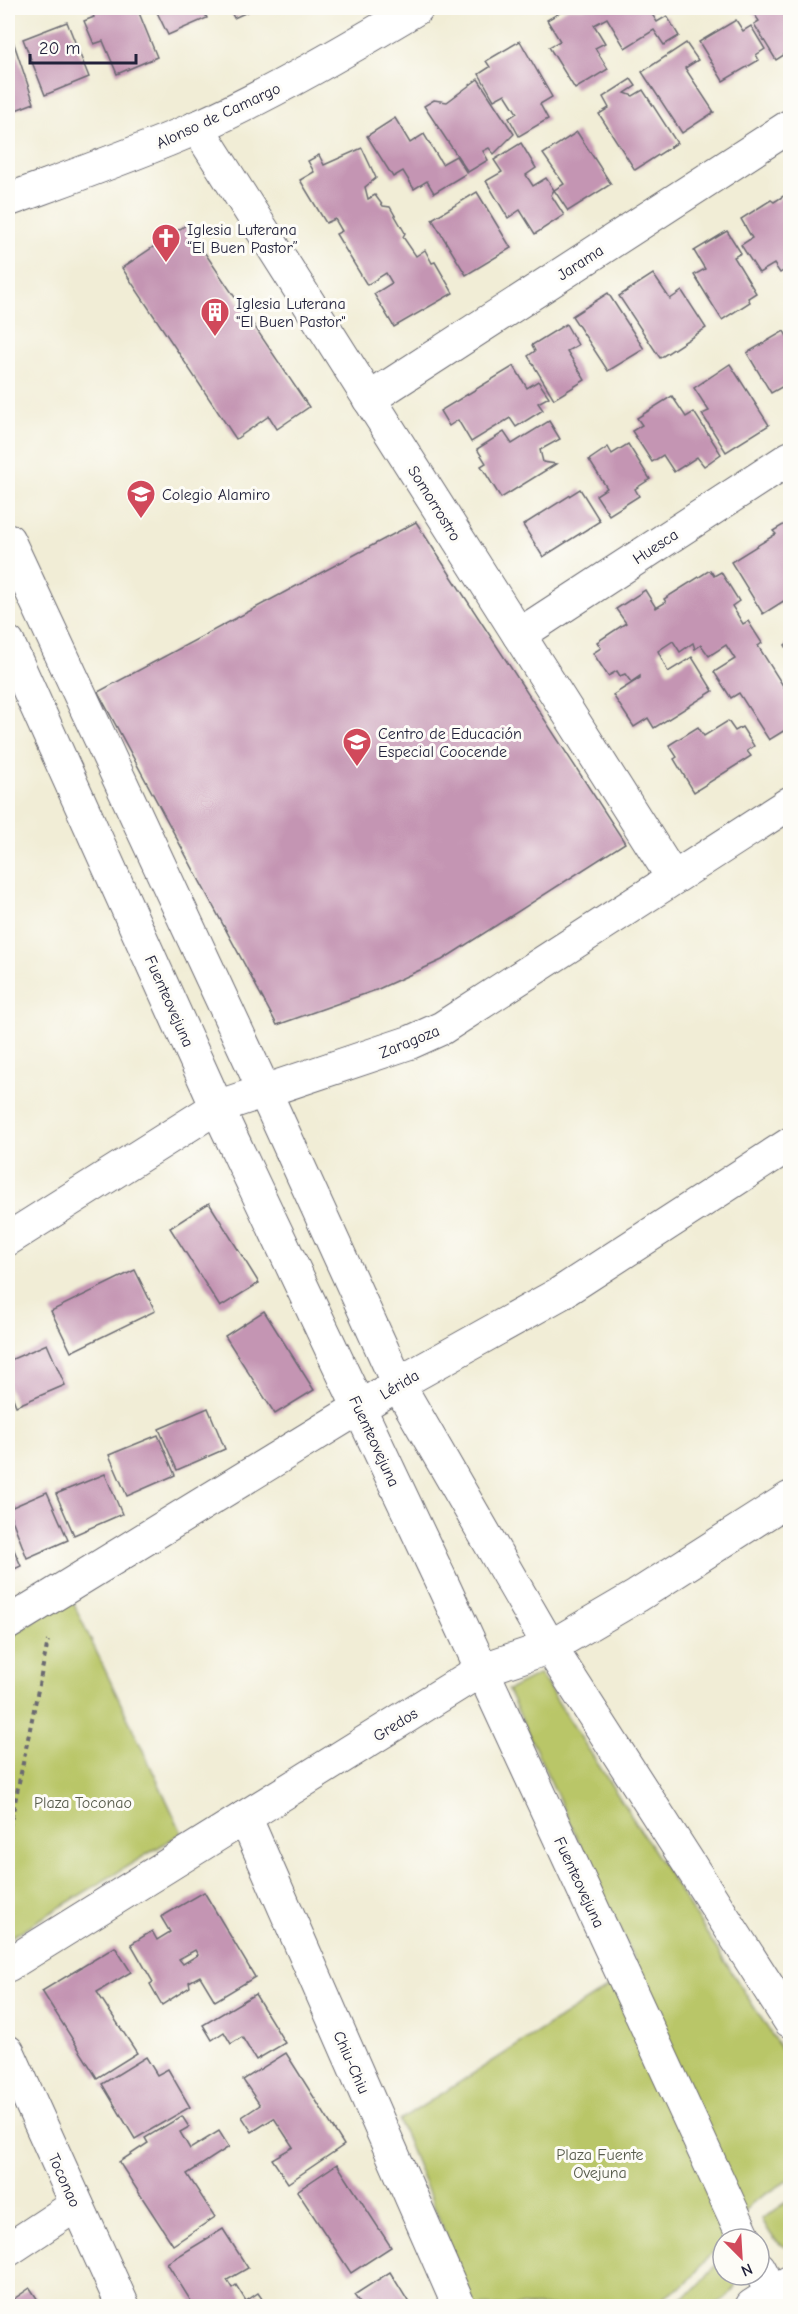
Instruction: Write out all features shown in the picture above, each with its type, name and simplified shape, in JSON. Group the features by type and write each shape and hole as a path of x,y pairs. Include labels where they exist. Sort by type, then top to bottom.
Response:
{"street":[{"name":"Alonso de Camargo","path":"8,200 134,154 197,127 331,60 417,8"},
{"name":"Jarama","path":"369,399 790,126"},
{"name":"Somorrostro","path":"197,127 673,878"},
{"name":"Huesca","path":"519,635 790,458"},
{"path":"8,540 398,1384 550,1647 790,2021"},
{"name":"Fuenteovejuna","path":"8,643 218,1107 739,2227"},
{"name":"Zaragoza","path":"8,1239 218,1107 411,1042 442,1028 790,803"},
{"name":"Lérida","path":"8,1623 398,1384 559,1294 790,1144"},
{"name":"Gredos","path":"8,1965 481,1670 550,1647 637,1596 790,1498"},
{"name":"Chiu-Chiu","path":"245,1817 459,2307"},
{"name":"Toconao","path":"8,2052 123,2307"},
{"path":"8,2250 76,2205"}],"path":[{"path":"8,1836 58,1593"}],"green space":[{"name":"Plaza Toconao","path":"71,1598 182,1833 8,1939 8,1637"},
{"name":"Plaza Fuente Ovejuna","path":"540,1674 790,2063 790,2179 752,2203 732,2227 711,2227 711,2253 687,2283 650,2306 475,2306 399,2121 638,1968 508,1690"},
{"path":"790,2200 790,2248 776,2241 771,2234 771,2227 767,2227 762,2219"},
{"path":"711,2271 711,2287 734,2287 728,2296 712,2305 669,2306 696,2289"}],"building":[{"path":"90,8 137,8 157,57 117,74 103,41 94,44 84,21 94,17"},
{"path":"155,8 202,8 207,18 168,35"},
{"path":"229,8 256,8 234,18"},
{"path":"568,8 648,8 657,22 667,16 679,36 664,45 654,30 625,48 607,18 594,25 605,43 595,48 608,69 575,89 549,47 560,41 547,20"},
{"path":"750,8 790,8 790,51 776,60 754,24 759,21"},
{"path":"736,20 743,31 751,26 765,49 756,55 759,60 723,81 699,42"},
{"path":"67,22 89,77 45,95 23,39"},
{"path":"11,35 34,103 8,113 8,36"},
{"path":"520,41 552,97 540,104 548,119 519,136 509,118 517,113 505,94 494,100 479,74 490,67 486,61"},
{"path":"686,43 698,60 685,68 714,112 682,133 642,72"},
{"path":"478,79 514,134 494,154 489,148 483,151 488,160 468,172 424,106 434,100 447,102"},
{"path":"631,79 636,86 625,93 633,96 643,90 677,143 635,170 599,114 609,108 603,97"},
{"path":"395,118 410,143 424,134 442,164 456,156 467,173 434,193 427,181 414,189 403,171 393,177 367,136"},
{"path":"577,132 611,184 568,211 554,190 564,184 543,154"},
{"path":"521,143 536,168 526,175 533,186 546,178 554,190 551,195 564,215 535,234 520,210 508,218 486,181 502,172 494,160"},
{"path":"362,148 376,178 365,187 368,199 375,195 383,206 390,207 405,233 403,237 416,256 425,250 432,263 435,262 453,293 394,327 374,294 392,283 386,273 367,285 336,234 342,231 335,219 326,223 300,180 314,172 308,161 319,155 324,165"},
{"path":"477,192 511,248 466,275 432,219"},
{"path":"785,195 790,204 790,219 787,221 790,226 790,266 780,273 774,264 759,273 741,245 752,238 741,219 771,200 774,202"},
{"name":"Iglesia Luterana \"El Buen Pastor\"","path":"186,225 309,407 277,429 269,416 236,439 122,268"},
{"path":"727,231 741,253 734,257 756,293 748,298 750,302 722,320 694,275 705,269 694,251"},
{"path":"653,274 670,299 682,291 706,328 660,358 619,296"},
{"path":"608,293 644,349 608,371 572,316"},
{"path":"566,324 578,345 567,351 585,380 554,399 528,356 535,351 532,345"},
{"path":"784,331 790,342 790,395 785,385 771,393 747,353"},
{"path":"730,364 769,425 726,452 702,414 709,411 694,388"},
{"path":"514,366 527,388 538,381 549,397 538,403 543,410 516,427 510,418 471,442 458,420 449,426 440,411"},
{"path":"672,396 686,417 694,412 721,454 704,466 697,457 674,472 663,455 652,462 632,431 642,425 637,418"},
{"path":"549,421 560,439 540,450 543,462 556,464 501,498 481,466 486,463 477,449 504,432 512,444"},
{"path":"628,444 650,479 635,489 639,496 609,515 596,495 607,488 589,460 608,447 612,454"},
{"path":"580,489 600,521 543,557 523,525"},
{"path":"790,521 790,597 763,614 731,562 776,534 773,531"},
{"name":"Centro de Educación Especial Coocende","path":"416,522 625,843 442,960 376,990 277,1025 98,692"},
{"path":"710,570 714,576 721,572 739,601 732,606 743,624 748,621 762,643 758,646 787,692 790,690 790,727 769,740 739,693 731,698 714,672 735,659 726,645 709,656 701,645 695,649 693,643 680,652 673,641 658,651 668,672 692,657 713,691 654,728 648,718 634,727 613,695 640,676 631,682 625,674 620,676 617,671 608,676 593,653 601,648 597,642 626,623 616,609 645,590 656,608 666,602 664,599"},
{"path":"790,641 790,654 785,645"},
{"path":"728,721 735,731 742,727 754,746 747,751 751,756 694,792 674,759 677,757 669,745 698,727 704,736"},
{"path":"209,1203 259,1283 220,1307 170,1228"},
{"path":"135,1270 155,1311 71,1352 51,1311"},
{"path":"264,1311 314,1390 275,1414 225,1336"},
{"path":"47,1344 65,1385 16,1406 8,1385 8,1361"},
{"path":"208,1408 225,1449 177,1470 159,1429"},
{"path":"158,1435 175,1475 127,1496 109,1455"},
{"path":"105,1474 122,1514 74,1535 56,1494"},
{"path":"47,1492 68,1540 27,1558 8,1509"},
{"path":"8,1536 21,1566 8,1572"},
{"path":"204,1892 255,1977 215,2001 200,1976 189,1982 190,1987 162,2005 150,1984 153,1982 131,1944 152,1931 157,1940 170,1932 161,1917","holes":["195,1950 198,1955 183,1964 179,1959"]},
{"path":"115,1947 131,1972 97,1992 137,2053 97,2078 42,1991"},
{"path":"255,1994 285,2043 256,2060 242,2037 231,2044 224,2032 212,2040 203,2025"},
{"path":"286,2053 344,2145 288,2183 272,2159 293,2147 274,2118 252,2132 242,2117 260,2105 243,2080"},
{"path":"146,2057 157,2075 168,2069 190,2107 135,2139 102,2084"},
{"path":"182,2116 189,2127 180,2132 190,2149 219,2131 229,2147 187,2174 215,2217 173,2245 119,2162 148,2143 145,2138"},
{"path":"337,2164 391,2247 351,2273 297,2191"},
{"path":"223,2229 248,2268 227,2280 232,2288 236,2285 246,2301 258,2293 267,2306 194,2306 167,2263"},
{"path":"390,2272 411,2306 362,2306 354,2295"},
{"path":"30,2288 42,2306 8,2306 8,2303"}],"place":[{"name":"Iglesia Luterana “El Buen Pastor”","path":"166,264"},
{"name":"Iglesia Luterana \"El Buen Pastor\"","path":"215,338"},
{"name":"Colegio Alamiro","path":"141,520"},
{"name":"Centro de Educación Especial Coocende","path":"357,768"}]}
